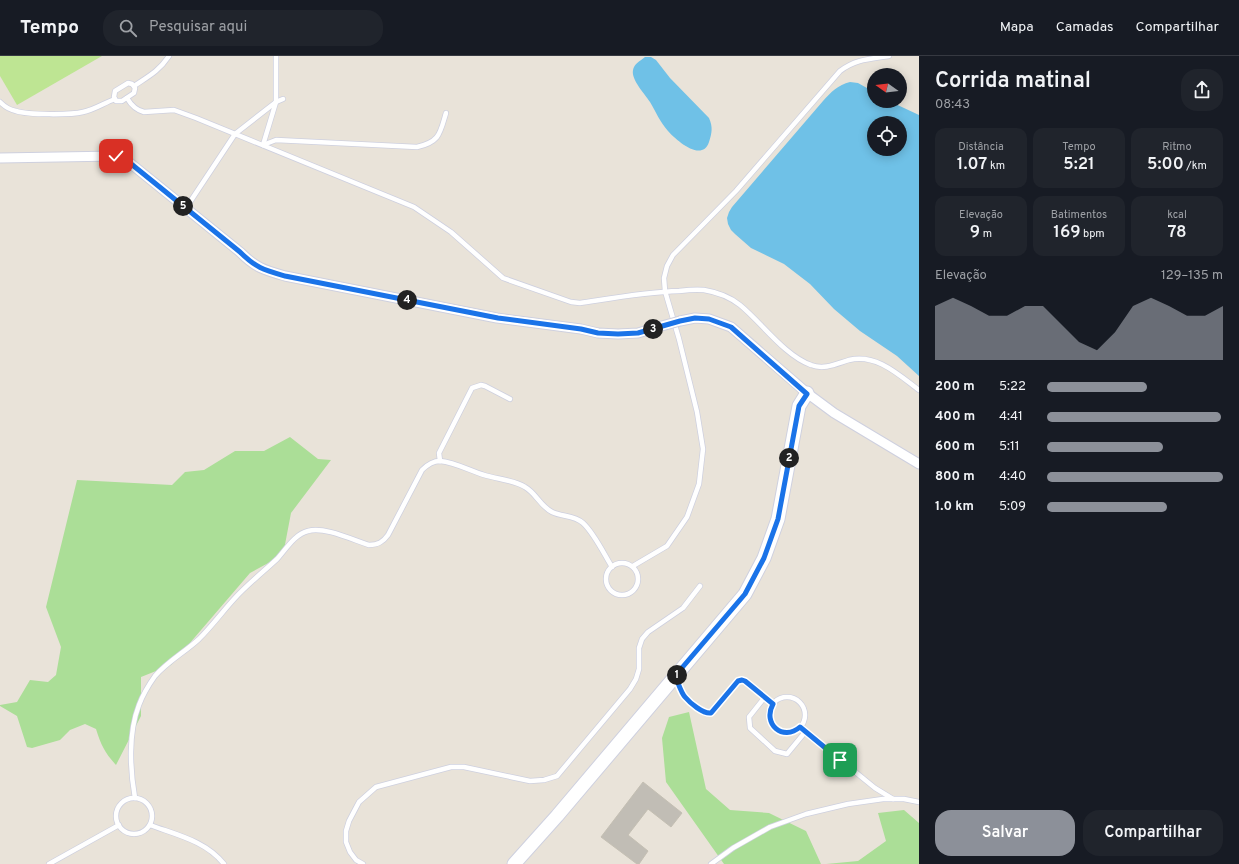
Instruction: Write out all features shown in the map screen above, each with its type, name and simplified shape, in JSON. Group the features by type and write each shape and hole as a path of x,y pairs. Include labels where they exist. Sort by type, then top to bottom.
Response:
{"street":[{"path":"0,158 116,156 130,163 240,252 251,263 263,270 285,276 498,318 581,329 598,333 638,333 695,318 709,319 731,327 807,394 834,413 919,464"},
{"path":"514,864 558,816 745,594 764,558 778,519 799,406 807,394"}],"lane":[{"path":"134,86 156,72 169,56"},
{"path":"263,145 276,102 276,56"},
{"path":"632,566 666,546 687,517 699,484 703,449 697,412 665,291 664,278 666,266 673,255 736,191 840,71 848,65 858,61 890,56"},
{"path":"115,99 114,93 116,90 128,83 134,86"},
{"path":"115,99 120,102 134,94 134,86"},
{"path":"127,98 133,106 144,112 174,110 414,207 450,232 504,278 514,282 572,302 580,303 665,291 703,290 722,294 739,304 786,349 801,361 813,366 826,367 850,360 863,359 875,361 894,372 919,390"},
{"path":"0,102 4,106 28,114 74,114 84,112 115,99"},
{"path":"186,208 235,134 276,102 283,99"},
{"path":"263,145 276,140 417,147 430,143 440,135 446,113"},
{"path":"440,461 439,452 472,388 481,385 485,386 510,399"},
{"path":"135,798 133,783 132,734 139,705 154,678 167,663 198,640 235,597 277,559 299,535 311,530 323,530 369,545 381,543 388,535 422,470 433,462 440,461 524,486 530,490 548,510 575,518 582,523 588,529 612,567"},
{"path":"620,563 629,564 632,566 638,574 638,583 633,591 624,595 616,593 609,587 607,583 607,574 612,567 620,563"},
{"path":"363,864 356,860 350,852 346,842 346,831 349,821 359,802 376,787 451,767 464,767 530,780 544,780 557,776 636,680 639,669 639,648 642,639 648,632 683,608 700,586"},
{"path":"675,676 684,696 707,714 711,713 738,681 742,680 773,704"},
{"path":"765,697 749,717 750,728 775,752 787,754 806,731"},
{"path":"782,698 796,700 803,708 803,723 796,730 787,733 774,727 770,718 773,704 782,698"},
{"path":"800,727 875,788 893,799"},
{"path":"135,798 144,801 150,808 152,816 150,825 144,832 135,834 125,832 119,825 116,816 119,807 126,800 135,798"},
{"path":"711,864 733,848 770,827 799,817 848,804 883,799 904,799 919,802"},
{"path":"49,864 119,825"},
{"path":"150,825 206,847 220,858 224,864"}],"green space":[{"path":"0,56 102,56 17,105 0,76"},
{"path":"290,437 318,459 331,460 291,513 283,555 250,573 171,665 141,677 141,716 116,765 104,748 96,729 85,724 70,730 60,740 32,748 27,747 17,716 0,705 17,702 30,680 48,682 56,675 61,647 46,607 77,480 172,485 185,472 204,470 235,451 264,451"},
{"path":"689,712 706,789 730,810 769,813 806,831 821,864 724,864 666,782 662,738 669,717"},
{"path":"904,810 919,823 919,864 826,864 858,861 886,841 878,813"}],"water":[{"path":"645,57 651,57 656,60 670,78 709,118 712,127 709,142 706,148 695,150 689,148 668,131 663,124 634,78 633,70 635,66"},
{"path":"850,82 858,83 867,88 867,108 904,108 919,115 919,376 897,356 860,331 834,309 810,284 784,264 751,248 731,230 728,224 727,218 732,207 826,98 835,89"}],"building":[{"path":"643,782 682,813 671,827 648,809 628,835 648,851 639,864 637,864 601,837"}],"route":[{"path":"116,156 130,163 240,252 251,263 263,270 285,276 498,318 581,329 598,333 638,333 695,318 709,319 731,327 807,394 799,406 778,519 764,558 745,594 675,676 684,696 707,714 711,713 738,681 745,681 773,704 770,718 774,727 787,733 800,727 840,760"}]}
